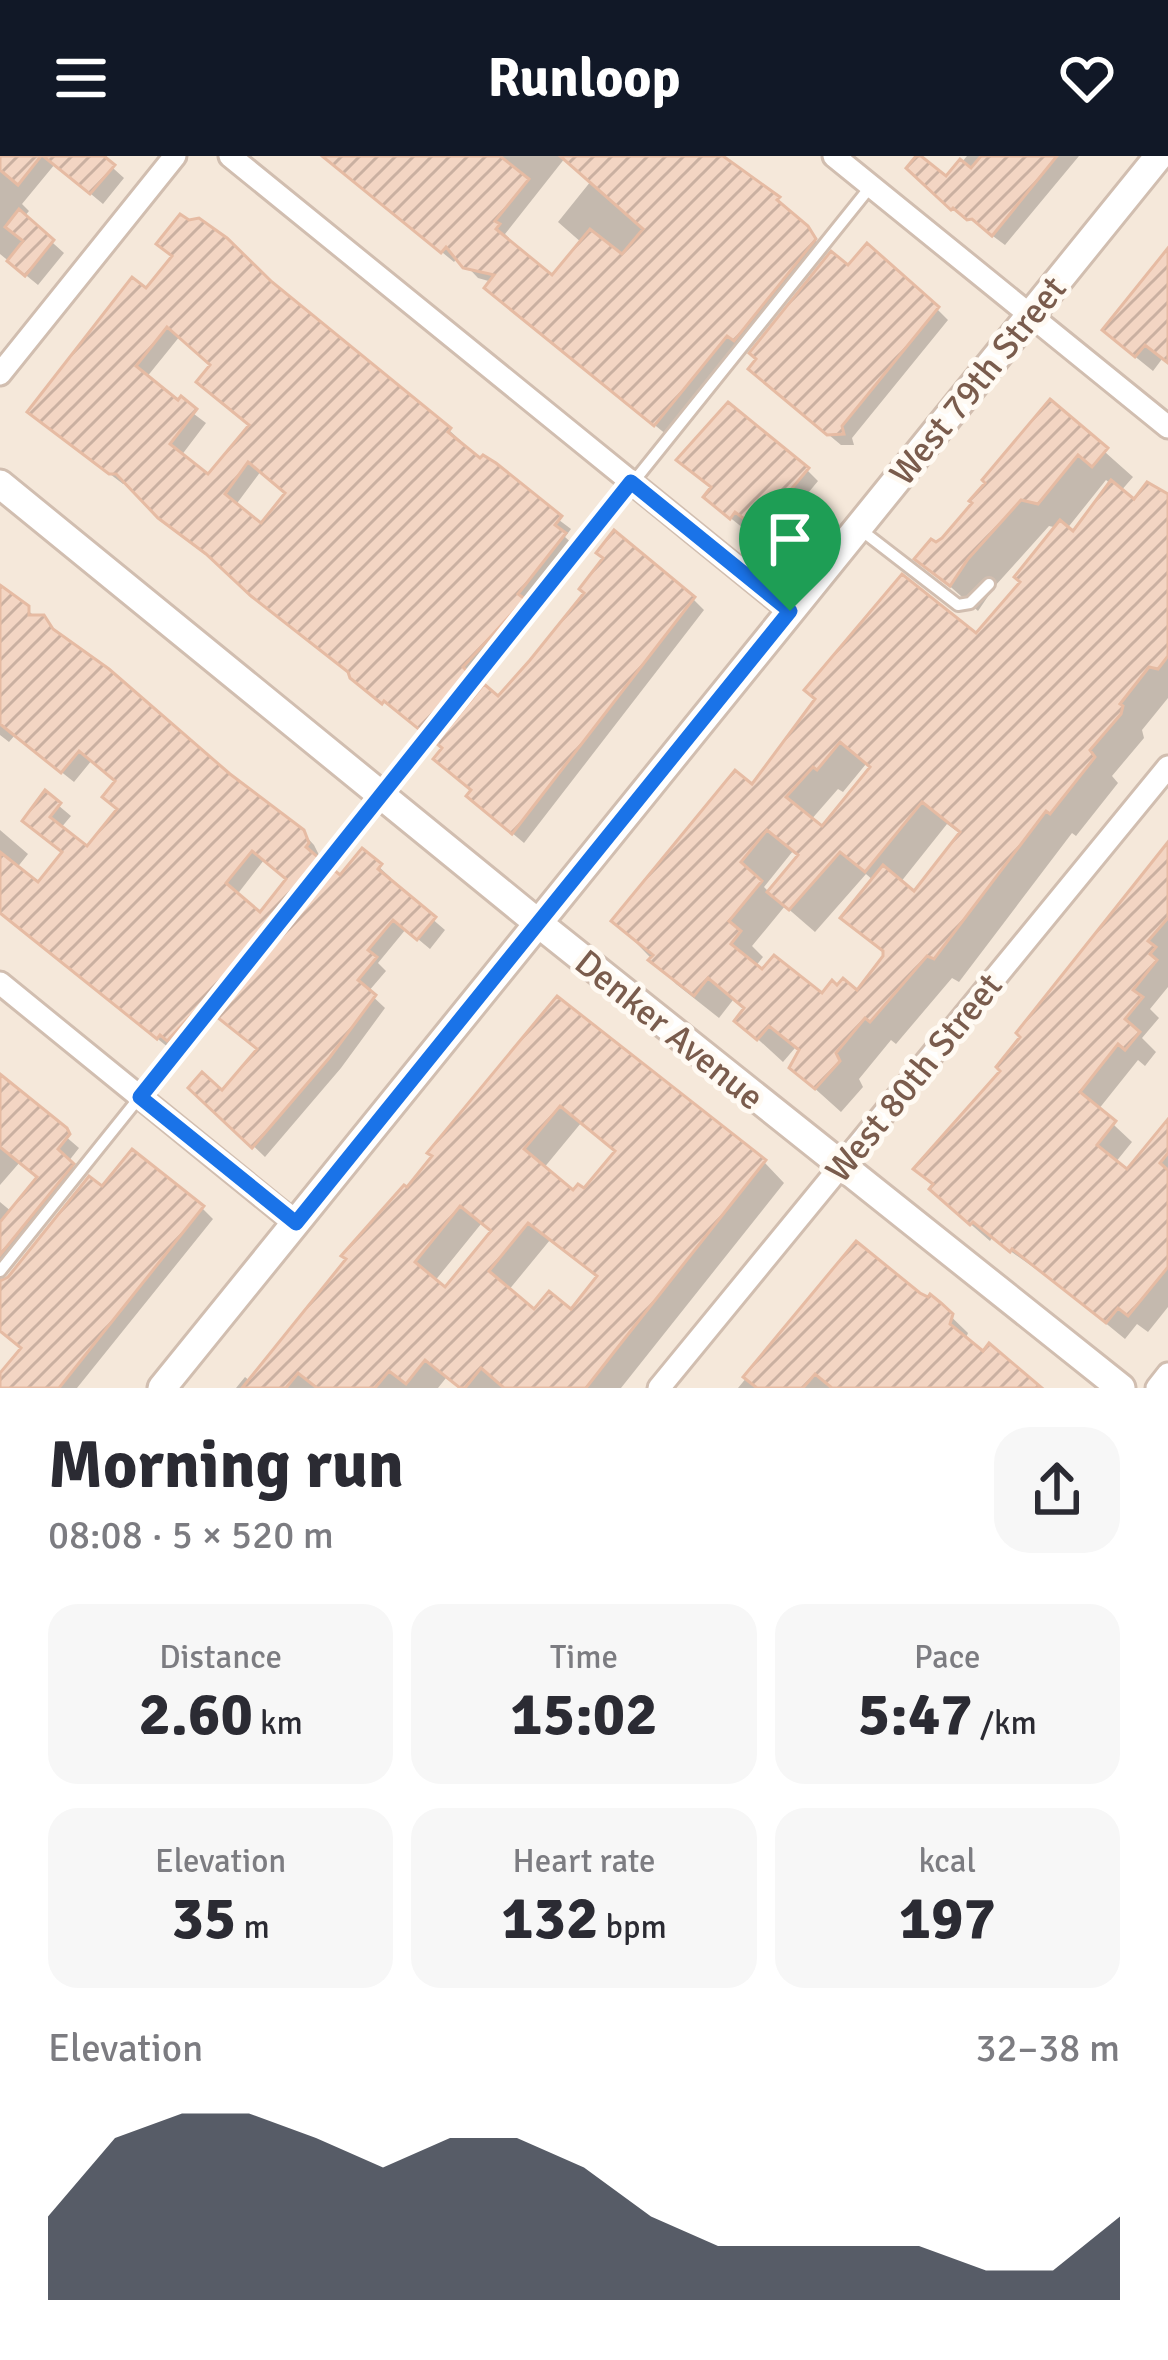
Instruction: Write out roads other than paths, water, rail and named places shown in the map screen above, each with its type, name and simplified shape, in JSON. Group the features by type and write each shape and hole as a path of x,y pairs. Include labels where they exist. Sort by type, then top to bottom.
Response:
{"street":[{"path":"0,374 175,156"},
{"path":"230,156 790,611"},
{"path":"834,156 1168,428"},
{"name":"West 79th Street","path":"162,1388 1159,156"},
{"name":"Denker Avenue","path":"0,484 538,923 1121,1388"},
{"name":"West 80th Street","path":"659,1388 1168,767"},
{"path":"0,983 296,1223"},
{"path":"1156,1388 1168,1374"}],"lane":[{"path":"0,1271 871,186"},
{"path":"858,528 958,604 970,603 989,584"}]}
